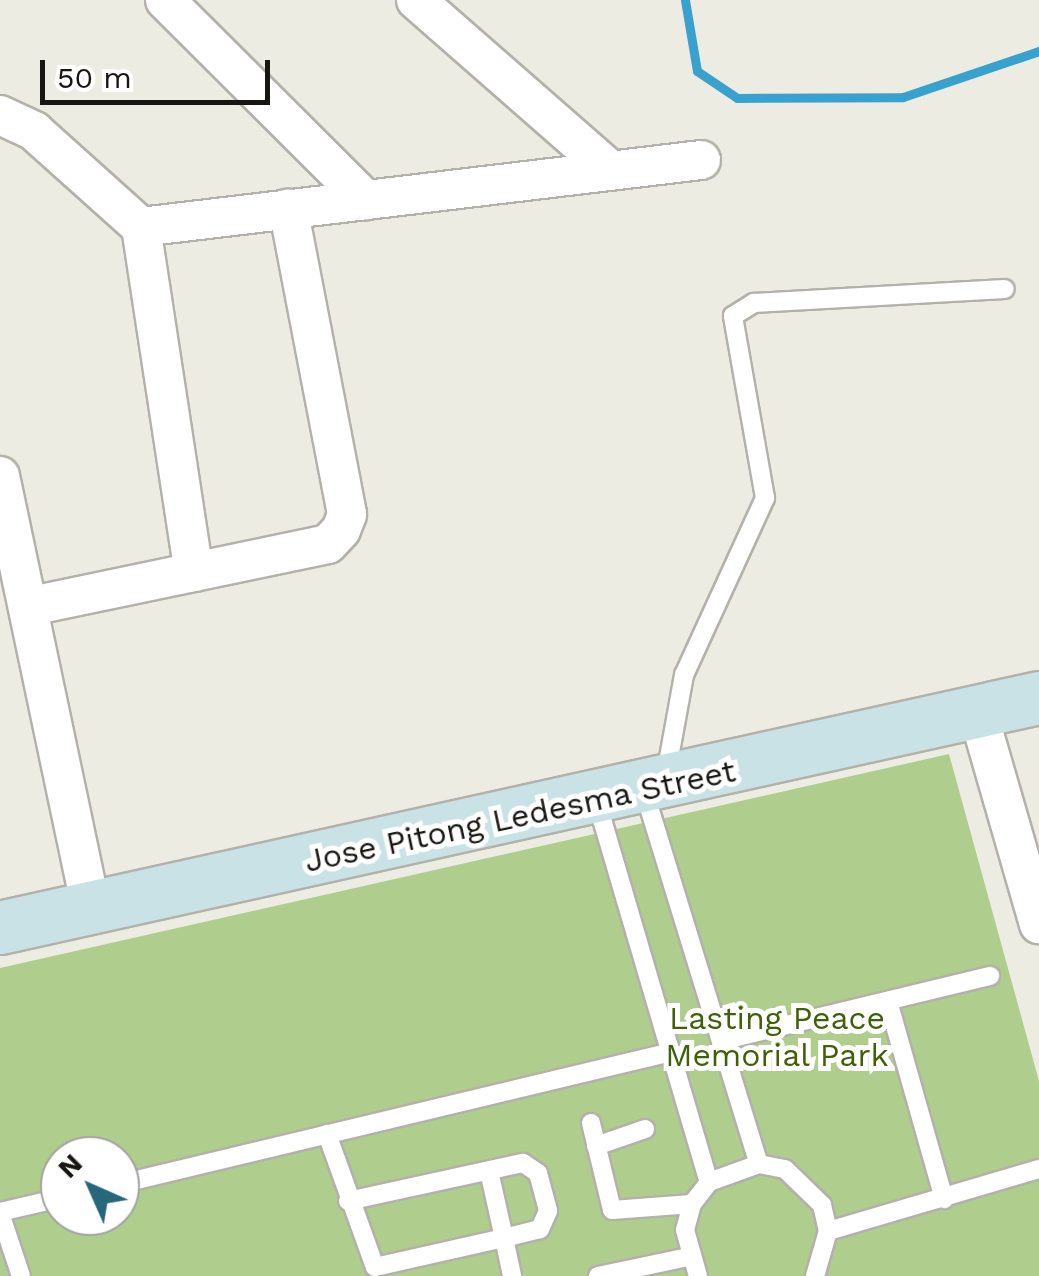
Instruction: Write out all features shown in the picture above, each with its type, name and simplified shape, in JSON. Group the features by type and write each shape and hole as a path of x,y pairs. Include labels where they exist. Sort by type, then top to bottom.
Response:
{"main road":[{"name":"Jose Pitong Ledesma Street","path":"0,928 634,791 1039,698"}],"street":[{"path":"165,0 366,200"},
{"path":"416,0 611,170"},
{"path":"0,116 34,132 140,227 194,572"},
{"path":"140,227 701,160"},
{"path":"30,606 328,544 347,514 288,209"},
{"path":"0,476 91,908"},
{"path":"978,713 1039,924"}],"lane":[{"path":"709,1182 671,1052 634,791 766,498 733,316 754,303 1006,288"},
{"path":"634,791 721,1041 759,1164"},
{"path":"721,1041 990,976"},
{"path":"888,1001 944,1198"},
{"path":"140,1179 671,1052"},
{"path":"591,1123 612,1210 692,1204"},
{"path":"596,1146 646,1129"},
{"path":"327,1134 348,1201 375,1268 540,1228 548,1211 531,1166 490,1170 348,1201"},
{"path":"698,1276 688,1257 692,1204 709,1182 759,1164 807,1184 828,1231 815,1276"},
{"path":"490,1170 512,1276"},
{"path":"828,1231 1039,1170"},
{"path":"20,1276 0,1213 40,1203"},
{"path":"598,1276 688,1257"}],"green space":[{"name":"Lasting Peace Memorial Park","path":"949,754 1039,1081 1039,1276 0,1276 0,968"}],"waterway":[{"path":"685,0 697,71 737,98 903,97 1039,51"}]}
